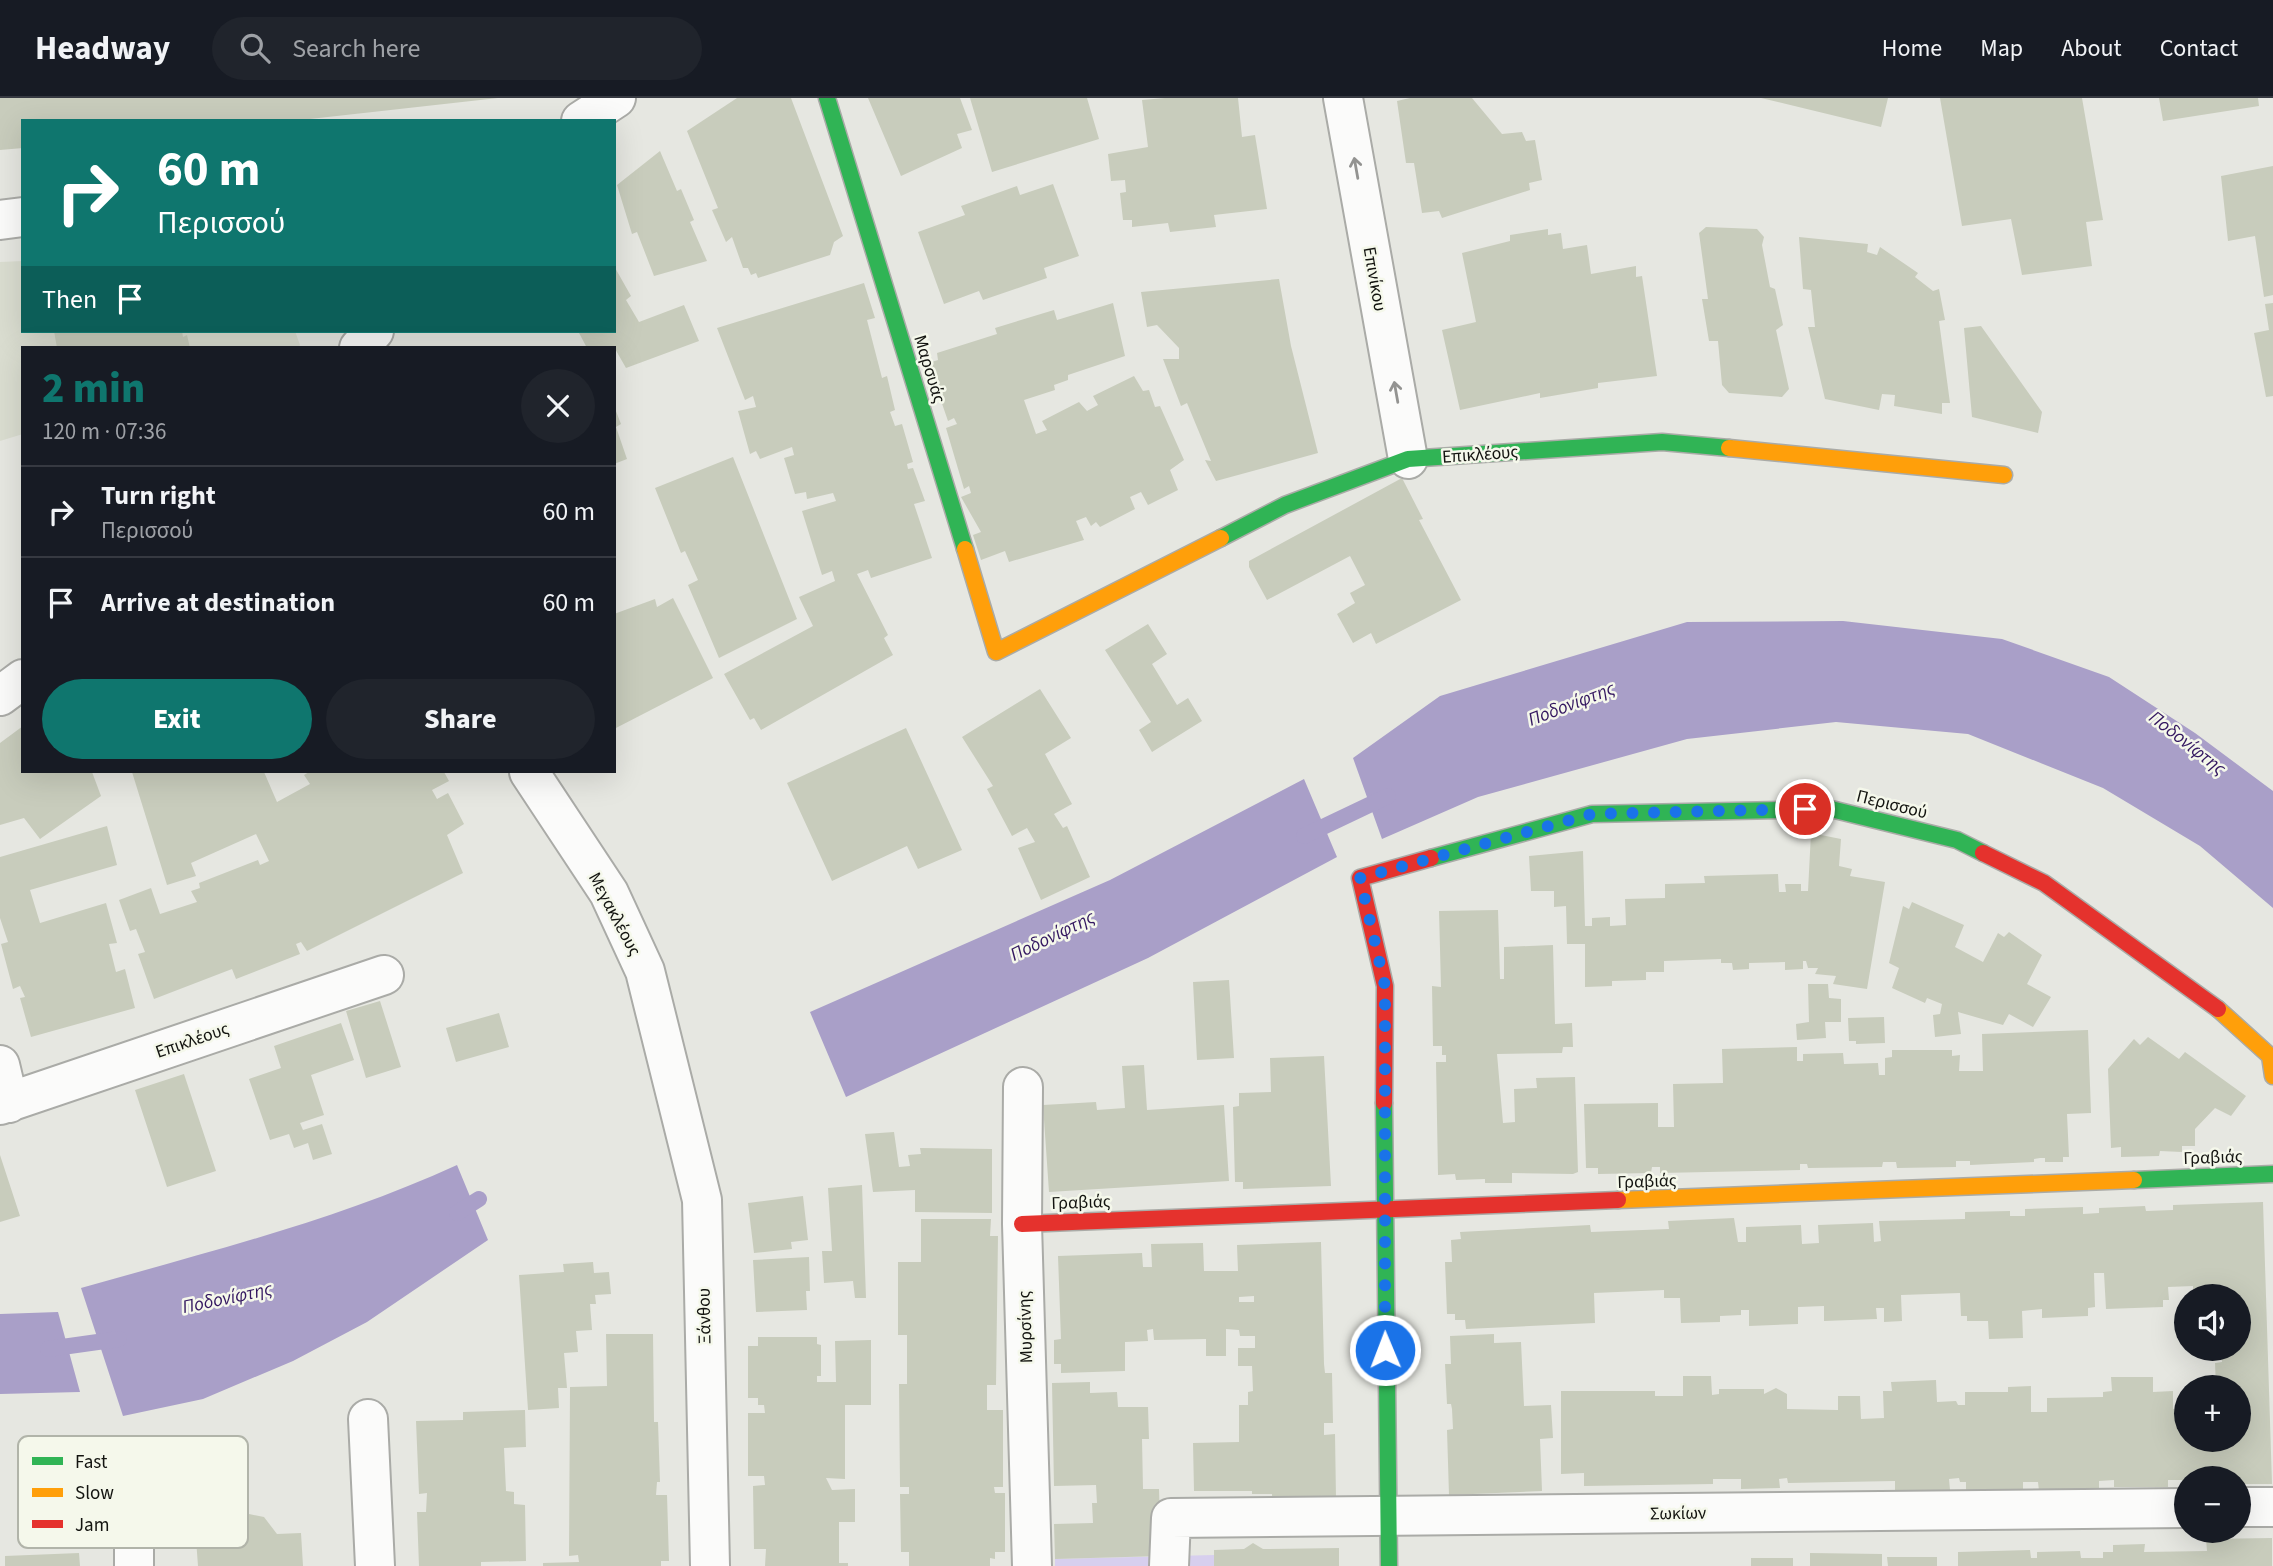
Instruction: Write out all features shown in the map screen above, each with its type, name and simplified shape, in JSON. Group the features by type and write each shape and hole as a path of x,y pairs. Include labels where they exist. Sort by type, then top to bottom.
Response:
{"street":[{"path":"584,119 617,98"},
{"name":"Μαρσυάς","path":"827,98 996,652"},
{"name":"Επινίκου","path":"1343,98 1408,459"},
{"path":"0,219 21,217"},
{"name":"Επικλέους","path":"996,652 1285,505 1408,459 1662,442 2004,475"},
{"path":"0,696 21,680"},
{"name":"Μεγακλέους","path":"530,773 609,893 645,971 670,1070"},
{"name":"Περισσού","path":"1383,1212 1385,986 1360,878 1592,814 1831,809 1957,840 2044,883 2210,1002 2270,1056 2273,1076"},
{"name":"Επικλέους","path":"5,1104 384,975"},
{"path":"0,1065 5,1104"},
{"name":"Ξάνθου","path":"670,1070 702,1200 710,1566"},
{"name":"Μυρσίνης","path":"1023,1087 1022,1224 1032,1566"},
{"name":"Γραβιάς","path":"1022,1224 1383,1212 2273,1174"},
{"path":"1383,1212 1389,1566"},
{"path":"368,1419 375,1566"},
{"path":"2251,1507 2273,1507"},
{"name":"Σωκίων","path":"1169,1566 1171,1518 2174,1508"}],"shaded area":[{"path":"21,261 21,333 296,333 300,345 21,346 21,435 0,441 0,262"},
{"path":"1214,1555 1214,1566 1055,1566 1055,1559"}],"water":[{"path":"1843,621 2002,639 2109,677 2195,733 2273,791 2273,908 2200,846 2103,788 1968,734 1836,722 1687,739 1478,797 1382,839 1353,758 1440,696 1687,622"},
{"path":"1304,779 1337,857 1148,958 846,1097 810,1012 1110,880"},
{"path":"457,1165 488,1240 367,1322 293,1361 203,1399 123,1416 81,1288 319,1219 412,1185"},
{"path":"58,1312 80,1392 0,1394 0,1314"}],"building":[{"path":"0,98 498,98 310,119 21,119 21,148 0,150"},
{"path":"737,98 791,98 843,236 834,242 830,255 758,278 756,273 751,275 748,268 743,268 732,237 726,242 712,210 718,208 687,131"},
{"path":"868,98 960,98 972,130 957,134 962,148 901,176"},
{"path":"970,98 1087,98 1099,139 992,172"},
{"path":"1238,98 1242,137 1255,135 1267,209 1214,215 1216,227 1170,232 1168,223 1132,227 1132,220 1123,220 1120,193 1126,192 1125,180 1111,181 1108,154 1148,147 1142,100"},
{"path":"1410,98 1472,98 1502,134 1522,132 1526,141 1535,140 1542,180 1529,183 1530,190 1442,218 1439,211 1422,213 1414,163 1406,163 1397,101"},
{"path":"1761,98 1888,98 1881,127"},
{"path":"1940,98 2082,98 2103,220 2086,222 2092,266 2022,275 2011,219 1962,226"},
{"path":"2159,98 2258,98 2259,106 2163,121"},
{"path":"660,151 677,191 681,189 694,220 690,222 707,261 654,276 637,232 632,234 617,185"},
{"path":"2273,166 2273,295 2264,297 2255,236 2228,241 2221,176"},
{"path":"1053,184 1079,256 1044,268 1047,278 983,300 979,291 944,304 918,232 965,215 961,206 1017,186 1020,195"},
{"path":"1706,227 1757,229 1764,237 1762,245 1770,287 1775,289 1783,325 1776,330 1789,389 1782,397 1729,393 1722,385 1718,341 1709,341 1702,299 1708,299 1699,233"},
{"path":"1548,229 1548,235 1561,233 1563,249 1587,245 1591,274 1636,266 1636,277 1642,276 1657,376 1598,383 1598,388 1540,398 1540,393 1460,410 1442,330 1476,322 1462,253 1510,241 1510,235"},
{"path":"1799,237 1868,244 1867,252 1877,255 1880,247 1918,273 1915,277 1933,291 1939,289 1945,320 1939,321 1950,403 1942,403 1942,414 1894,406 1895,395 1882,394 1879,410 1825,399 1808,327 1815,327 1811,290 1803,289"},
{"path":"616,270 631,296 626,300 639,322 684,305 699,341 626,368 616,346 586,346 579,333 616,333"},
{"path":"1279,279 1291,346 1318,453 1216,481 1205,460 1211,461 1187,403 1181,406 1163,359 1179,359 1179,348 1157,325 1147,327 1141,292"},
{"path":"864,283 875,318 867,320 882,378 887,376 895,410 890,412 895,426 902,424 913,462 907,464 908,469 913,468 925,501 914,504 932,558 871,578 868,570 857,574 888,635 884,638 893,655 761,730 754,718 750,720 724,674 813,626 799,597 835,581 832,571 822,575 802,511 836,501 833,493 807,499 806,492 795,494 784,458 794,455 792,447 760,459 756,451 750,454 738,411 756,407 753,396 745,400 717,328"},
{"path":"1113,303 1125,356 1068,375 1068,380 1054,385 1055,390 1024,400 1036,434 1047,430 1042,421 1079,402 1087,411 1098,405 1093,396 1134,376 1143,391 1149,390 1155,407 1160,406 1184,460 1170,470 1178,490 1148,505 1141,492 1130,497 1135,509 1100,527 1096,522 1091,526 1086,517 1076,521 1084,540 1009,562 1005,551 981,560 973,535 981,532 961,497 971,493 969,486 964,489 946,428 957,424 954,418 948,421 928,363 938,360 937,353 997,334 995,328 1054,310 1057,320"},
{"path":"2273,303 2273,396 2266,397 2254,333 2269,330 2265,304"},
{"path":"1981,326 2042,412 2038,433 1972,417 1964,328"},
{"path":"54,333 182,333 183,337 187,335 190,346 57,346"},
{"path":"616,411 621,424 616,427"},
{"path":"616,427 627,459 616,463"},
{"path":"733,457 797,619 719,658 688,585 698,580 685,551 681,553 655,488"},
{"path":"1402,478 1423,519 1419,520 1461,600 1376,644 1371,633 1353,643 1337,614 1355,603 1350,593 1365,585 1350,556 1267,600 1249,567 1249,561"},
{"path":"673,598 713,678 616,728 616,613 655,599 657,607"},
{"path":"1148,624 1167,654 1152,664 1177,705 1188,698 1202,721 1152,752 1139,730 1151,722 1105,650"},
{"path":"1040,689 1071,738 1045,754 1072,804 1054,814 1063,828 1067,826 1090,877 1041,900 1018,848 1035,842 1027,828 1012,836 987,789 993,786 962,737"},
{"path":"21,727 21,773 92,773 101,796 40,839 24,818 0,825 0,743"},
{"path":"906,728 962,850 918,869 907,846 832,881 787,783"},
{"path":"132,773 264,773 277,802 310,784 304,775 307,773 445,773 449,781 432,790 437,799 448,793 464,824 447,835 463,873 307,951 301,942 296,944 300,954 236,979 232,969 154,999 138,954 145,952 136,929 130,931 119,900 151,888 160,914 197,902 191,891 200,888 199,883 258,860 260,865 269,861 256,834 191,863 196,876 167,885"},
{"path":"107,826 117,865 30,890 40,923 106,903 117,943 109,944 116,972 125,969 135,1008 31,1037 20,998 25,997 20,986 13,989 1,944 8,942 0,918 0,857"},
{"path":"1811,833 1841,839 1839,866 1852,869 1850,876 1885,882 1867,989 1833,984 1836,976 1815,974 1818,968 1808,968 1806,961 1803,961 1803,969 1785,970 1785,962 1749,963 1749,969 1733,970 1732,963 1721,963 1721,959 1664,961 1664,972 1646,972 1646,980 1612,981 1612,986 1585,987 1585,944 1567,944 1566,906 1554,907 1554,891 1531,891 1529,856 1583,851 1585,926 1592,926 1592,918 1610,917 1610,926 1626,925 1625,899 1665,898 1665,884 1705,883 1704,876 1778,874 1779,892 1786,892 1785,884 1801,884 1801,891 1808,891"},
{"path":"1912,902 1964,925 1955,947 1983,962 1998,933 2004,937 2009,932 2042,955 2027,984 2051,997 2033,1027 2009,1014 2003,1025 1958,1012 1961,1034 1935,1037 1933,1015 1940,1014 1942,1004 1927,998 1925,1003 1892,988 1899,968 1889,963 1903,906 1909,909"},
{"path":"1498,910 1500,979 1504,979 1504,947 1553,945 1555,1024 1572,1023 1573,1047 1563,1047 1562,1053 1497,1054 1503,1123 1515,1122 1514,1089 1537,1088 1536,1078 1575,1077 1578,1172 1573,1174 1512,1173 1512,1183 1485,1183 1485,1179 1456,1180 1455,1174 1438,1175 1436,1062 1446,1062 1446,1055 1442,1055 1442,1046 1433,1046 1432,986 1441,987 1439,911"},
{"path":"1229,980 1234,1058 1197,1060 1193,982"},
{"path":"1808,984 1828,984 1829,998 1841,999 1841,1022 1825,1022 1826,1038 1797,1040 1796,1024 1809,1022"},
{"path":"380,1001 401,1067 366,1078 346,1011"},
{"path":"499,1013 509,1047 456,1062 446,1028"},
{"path":"1884,1017 1885,1043 1856,1044 1856,1041 1849,1041 1848,1018"},
{"path":"341,1023 354,1060 311,1075 324,1115 300,1123 303,1130 322,1124 332,1154 313,1160 308,1143 294,1148 289,1134 270,1140 249,1079 281,1068 274,1046"},
{"path":"2088,1030 2091,1113 2067,1114 2069,1157 2063,1157 2063,1162 2045,1162 2045,1158 2040,1158 2034,1159 2034,1162 1970,1165 1970,1161 1956,1161 1956,1167 1897,1168 1896,1162 1883,1162 1882,1167 1808,1168 1807,1164 1800,1164 1800,1170 1660,1173 1660,1167 1652,1167 1651,1173 1598,1174 1598,1168 1586,1168 1584,1104 1658,1103 1658,1127 1674,1127 1673,1084 1723,1083 1722,1049 1797,1047 1797,1061 1803,1061 1803,1054 1843,1053 1844,1064 1878,1063 1879,1075 1885,1075 1885,1058 1892,1057 1892,1050 1952,1050 1952,1056 1960,1055 1959,1071 1983,1071 1982,1034"},
{"path":"2148,1037 2179,1059 2185,1052 2246,1096 2231,1116 2215,1108 2195,1129 2195,1146 2182,1146 2182,1152 2160,1151 2159,1156 2121,1157 2121,1147 2111,1148 2108,1069 2134,1039 2140,1045"},
{"path":"1324,1056 1331,1186 1243,1189 1243,1182 1235,1182 1233,1107 1239,1106 1239,1093 1271,1092 1270,1058"},
{"path":"1144,1065 1147,1110 1224,1105 1229,1181 1049,1192 1043,1105 1096,1102 1097,1110 1125,1108 1122,1066"},
{"path":"184,1074 216,1171 167,1187 135,1090"},
{"path":"894,1132 899,1167 910,1166 908,1155 921,1154 920,1148 992,1149 992,1213 915,1212 915,1190 873,1192 865,1134"},
{"path":"0,1155 20,1216 0,1222"},
{"path":"862,1185 866,1298 855,1298 853,1281 824,1283 822,1251 832,1251 828,1188"},
{"path":"803,1196 808,1240 791,1242 792,1249 754,1253 748,1203"},
{"path":"2263,1202 2272,1484 2251,1484 2251,1466 2174,1466 2174,1480 2168,1480 2168,1487 2114,1487 2114,1480 2099,1481 2099,1491 2039,1491 2038,1482 2023,1482 2023,1491 1966,1491 1966,1482 1960,1482 1959,1478 1949,1479 1950,1490 1895,1491 1895,1481 1788,1483 1787,1478 1779,1479 1780,1488 1741,1489 1741,1479 1713,1479 1713,1484 1584,1486 1584,1473 1561,1474 1561,1391 1655,1391 1655,1396 1683,1396 1683,1376 1711,1376 1712,1395 1719,1394 1719,1389 1764,1389 1764,1394 1776,1388 1787,1394 1787,1409 1838,1410 1838,1396 1860,1396 1861,1419 1884,1418 1883,1391 1892,1391 1891,1382 1936,1380 1937,1402 1956,1401 1958,1405 1965,1405 1965,1392 2008,1392 2008,1387 2031,1386 2031,1412 2047,1412 2047,1398 2103,1397 2103,1392 2112,1391 2111,1377 2153,1377 2153,1392 2173,1391 2174,1452 2251,1452 2251,1375 2215,1375 2215,1363 2251,1361 2251,1284 2174,1284 2174,1287 2168,1287 2169,1300 2163,1300 2163,1307 2106,1309 2104,1273 2094,1273 2095,1307 2088,1308 2088,1316 2042,1318 2042,1309 2022,1311 2023,1338 1989,1339 1988,1321 1967,1321 1967,1316 1961,1316 1960,1293 1901,1295 1902,1321 1884,1322 1884,1308 1876,1308 1877,1319 1824,1321 1824,1306 1798,1307 1798,1324 1749,1326 1749,1310 1741,1310 1741,1315 1720,1316 1720,1322 1681,1323 1680,1298 1664,1298 1664,1290 1594,1293 1595,1323 1466,1329 1465,1320 1455,1320 1455,1314 1447,1314 1445,1262 1452,1262 1451,1240 1461,1239 1460,1232 1590,1225 1591,1232 1669,1229 1668,1221 1734,1218 1738,1242 1746,1242 1746,1227 1801,1225 1802,1244 1819,1243 1818,1225 1873,1223 1874,1242 1881,1241 1879,1221 1965,1219 1965,1212 2010,1211 2010,1216 2025,1216 2025,1209 2083,1207 2083,1214 2099,1213 2099,1208 2145,1206 2146,1211 2173,1210 2173,1205"},
{"path":"921,1219 991,1219 990,1236 998,1236 996,1385 987,1385 987,1410 1003,1410 1003,1487 994,1487 995,1493 1005,1493 1005,1552 995,1552 995,1559 990,1558 990,1566 909,1566 909,1552 901,1552 900,1494 909,1494 909,1487 900,1487 899,1384 907,1384 907,1335 898,1335 898,1262 921,1262"},
{"path":"1321,1242 1324,1364 1325,1373 1332,1373 1333,1423 1324,1423 1324,1435 1335,1434 1336,1499 1272,1500 1272,1494 1252,1494 1252,1491 1194,1491 1193,1443 1239,1442 1239,1405 1248,1405 1248,1392 1253,1391 1252,1366 1238,1366 1238,1348 1255,1348 1255,1336 1240,1336 1239,1330 1226,1329 1226,1356 1206,1356 1206,1339 1154,1340 1153,1329 1147,1330 1148,1341 1125,1342 1125,1371 1061,1373 1061,1364 1054,1364 1054,1340 1061,1339 1058,1256 1142,1253 1143,1267 1152,1267 1151,1244 1203,1243 1204,1271 1238,1271 1237,1245","holes":["1254,1296 1254,1302 1239,1302 1239,1297"]},
{"path":"809,1257 810,1291 806,1291 807,1310 756,1312 753,1260"},
{"path":"593,1262 594,1273 609,1272 611,1294 595,1295 596,1304 590,1304 592,1330 576,1331 578,1352 564,1353 567,1388 558,1388 559,1408 528,1410 519,1275 564,1272 563,1264"},
{"path":"606,1334 653,1334 654,1422 658,1422 660,1482 657,1482 656,1495 667,1495 669,1561 661,1561 661,1566 543,1566 543,1563 579,1562 578,1555 569,1556 570,1387 607,1386"},
{"path":"1494,1334 1494,1343 1521,1342 1524,1406 1551,1405 1553,1438 1540,1439 1542,1491 1449,1495 1447,1430 1453,1429 1451,1404 1447,1404 1445,1364 1451,1364 1450,1336"},
{"path":"758,1337 817,1337 817,1344 821,1345 821,1376 817,1376 817,1382 836,1382 835,1341 871,1340 871,1405 845,1405 845,1479 826,1478 832,1490 855,1489 855,1522 839,1522 839,1563 848,1563 848,1566 765,1566 766,1549 754,1549 753,1486 765,1485 764,1476 748,1476 748,1413 765,1413 764,1405 758,1405 758,1398 748,1398 748,1346 758,1346"},
{"path":"1090,1382 1090,1393 1117,1392 1118,1407 1148,1407 1149,1439 1142,1439 1143,1489 1159,1489 1161,1556 1055,1559 1054,1524 1093,1523 1092,1503 1097,1503 1096,1485 1054,1486 1052,1383"},
{"path":"525,1410 526,1447 504,1448 506,1491 514,1492 514,1504 525,1505 526,1561 481,1562 481,1566 419,1566 417,1512 426,1512 427,1493 419,1494 416,1421 463,1420 463,1412"},
{"path":"248,1514 264,1517 277,1534 301,1533 303,1566 198,1566 197,1548 248,1548"},
{"path":"2251,1538 2272,1538 2272,1566 1958,1566 1958,1552 2030,1550 2031,1558 2037,1558 2037,1552 2080,1551 2081,1558 2103,1558 2103,1552 2113,1552 2113,1545 2145,1544 2144,1552 2207,1551 2206,1543 2251,1543"},
{"path":"1253,1543 1263,1549 1339,1548 1339,1566 1214,1566 1214,1550 1244,1549"},
{"path":"79,1553 80,1566 5,1566 5,1556"},
{"path":"1810,1553 1882,1554 1882,1566 1810,1566"},
{"path":"1887,1557 1937,1557 1937,1566 1888,1566"},
{"path":"1751,1558 1793,1558 1793,1566 1751,1566"}],"waterway":[{"name":"Ποδονίφτης","path":"1304,836 1388,796"},
{"name":"Ποδονίφτης","path":"457,1213 479,1199"},
{"name":"Ποδονίφτης","path":"48,1349 119,1339"}],"traffic: fast":[{"path":"827,98 965,549"},
{"path":"1221,538 1285,505 1408,459 1662,442 1729,448"},
{"path":"1431,858 1592,814 1831,809 1957,840 1983,853"},
{"path":"1384,1103 1389,1566"},
{"path":"2134,1180 2273,1174"}],"traffic: slow":[{"path":"1729,448 2004,475"},
{"path":"965,549 996,652 1221,538"},
{"path":"2218,1009 2270,1056 2273,1076"},
{"path":"1618,1200 2134,1180"}],"traffic: jam":[{"path":"1983,853 2044,883 2218,1009"},
{"path":"1384,1103 1385,986 1360,878 1431,858"},
{"path":"1022,1224 1618,1200"}],"route":[{"path":"1385,1350 1385,986 1360,878 1592,814 1805,809"}]}
